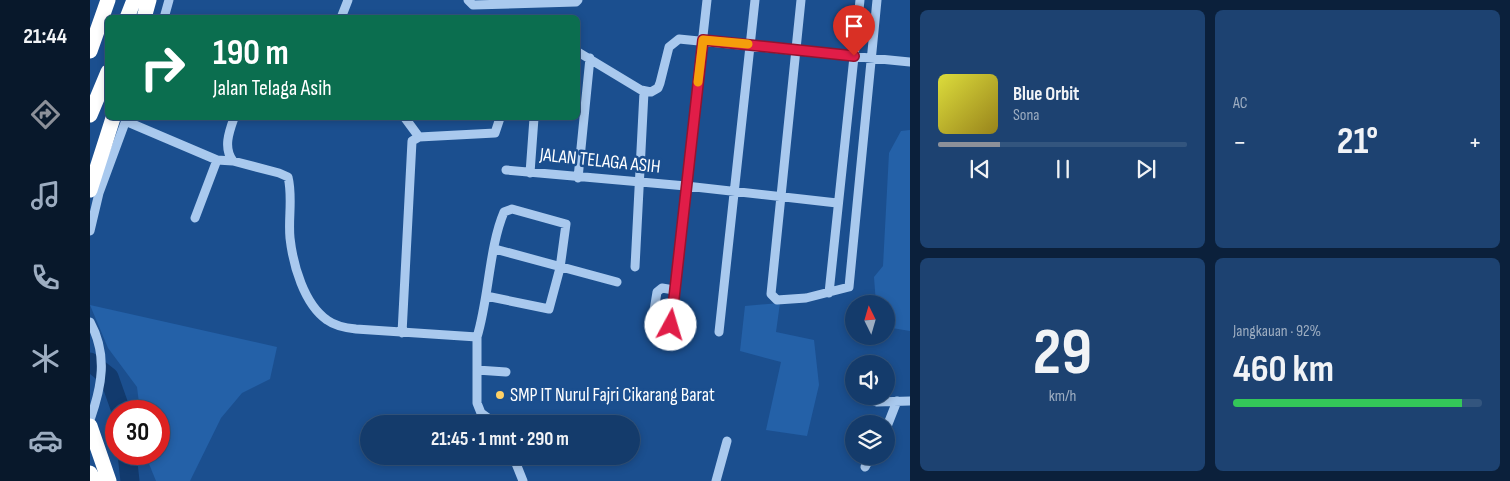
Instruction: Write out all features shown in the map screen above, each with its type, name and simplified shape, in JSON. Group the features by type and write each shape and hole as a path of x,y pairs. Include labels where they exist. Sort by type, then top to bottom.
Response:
{"highway":[{"path":"90,51 108,0"},
{"path":"129,15 134,0"},
{"path":"145,15 149,0"},
{"path":"90,115 105,79"},
{"path":"90,190 121,120"},
{"path":"90,426 103,479"},
{"path":"90,473 103,479"}],"street":[{"path":"165,15 169,0"},
{"path":"342,15 348,0"},
{"path":"468,0 473,5 578,0"},
{"path":"674,290 707,0"},
{"path":"719,332 755,0"},
{"path":"801,0 773,297 777,300 806,298 846,289 851,280 876,0"},
{"path":"829,293 837,203 860,0"},
{"path":"580,53 644,92 651,92 658,88 669,47 674,41 685,38 910,62"},
{"path":"578,178 590,58"},
{"path":"635,267 644,92"},
{"path":"90,231 121,120"},
{"path":"127,120 217,160 233,161 288,177 290,237 293,256 307,294 319,314 328,321 340,327 402,333 477,336"},
{"path":"233,120 228,139 229,155 233,161"},
{"path":"406,120 419,137"},
{"path":"402,333 412,140 419,137 490,134 496,131 499,120"},
{"name":"JALAN TELAGA ASIH","path":"534,120 530,173 686,186 734,193 837,203"},
{"path":"195,218 217,160"},
{"path":"506,170 530,173"},
{"path":"483,415 478,408 477,336 503,214 507,210 512,209 563,222 567,229 560,268 549,309 486,296"},
{"path":"495,249 617,282"},
{"path":"90,322 102,354 100,384 90,420"},
{"path":"478,370 506,372"},
{"path":"892,415 897,401 910,401"},
{"path":"716,481 727,441"},
{"path":"516,465 521,480"}],"shaded area":[{"path":"910,130 910,331 895,328 895,295 875,295 874,277 883,266 889,153 901,131"},
{"path":"780,303 776,332 814,340 819,385 807,436 766,430 781,362 740,351 745,306"},
{"path":"90,305 277,347 270,379 242,393 221,418 190,481 156,481 149,465 170,465 170,400 139,400 137,387 108,348"}],"waterway":[{"path":"90,362 109,377 117,400"},
{"path":"128,465 130,481"}],"slow traffic":[{"path":"698,82 703,40 748,44"}],"place":[{"name":"SMP IT Nurul Fajri Cikarang Barat","path":"500,395"}],"route":[{"path":"671,325 703,40 854,56"}]}
